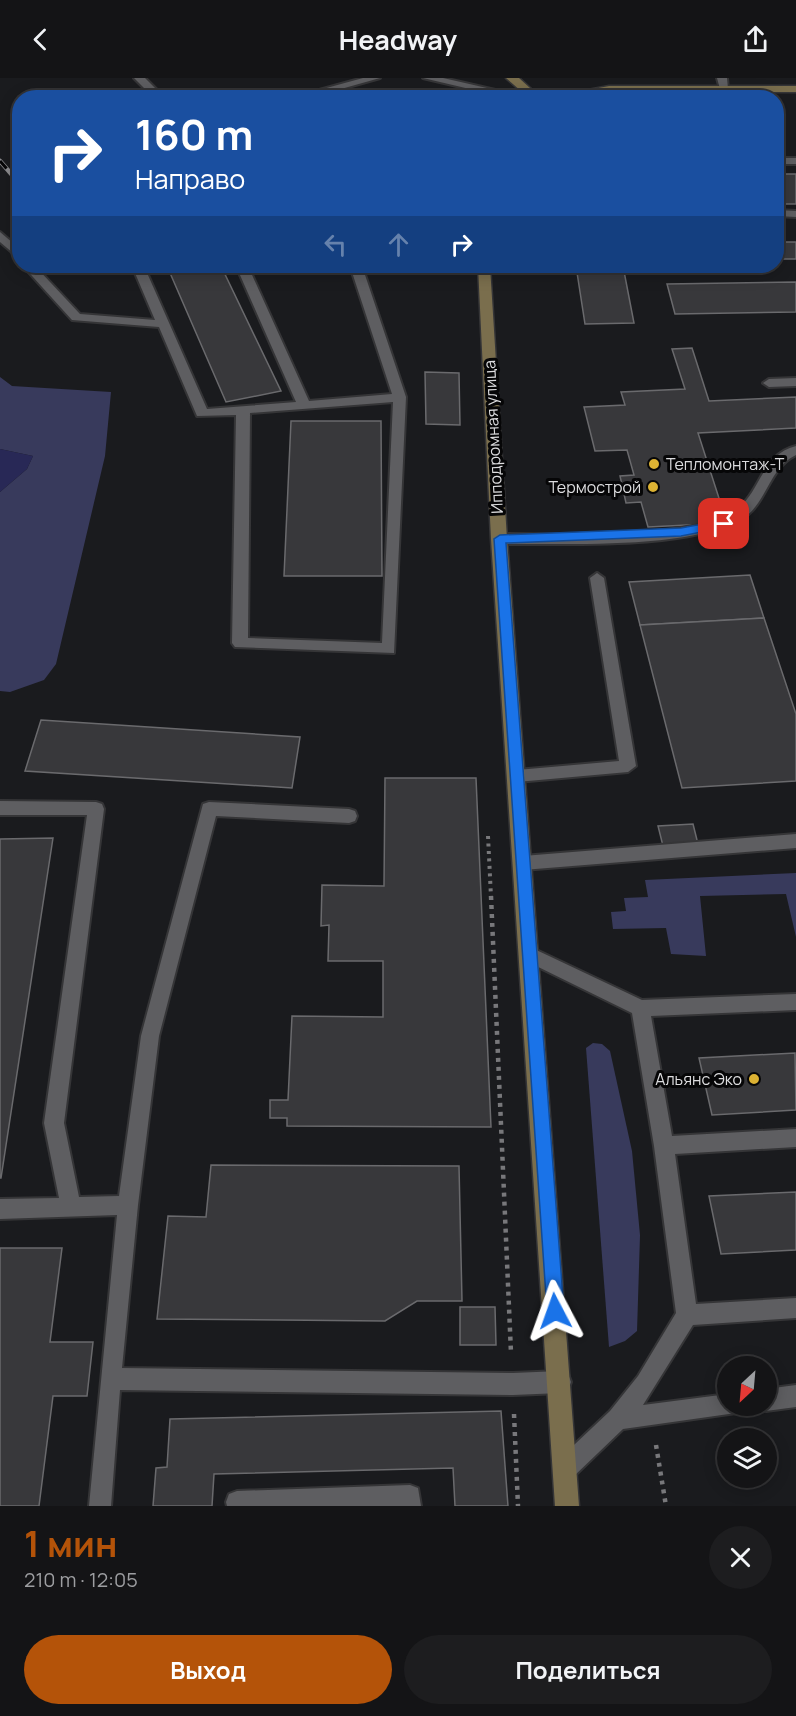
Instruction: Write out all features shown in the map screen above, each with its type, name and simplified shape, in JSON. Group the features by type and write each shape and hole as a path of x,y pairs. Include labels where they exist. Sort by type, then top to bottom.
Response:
{"main road":[{"path":"512,78 526,90"},
{"path":"597,90 723,82 796,89"},
{"name":"Ипподромная улица","path":"484,273 500,539 567,1506"}],"lane":[{"path":"139,78 152,90"},
{"path":"327,90 375,78"},
{"path":"428,78 487,90"},
{"path":"0,235 12,248"},
{"path":"35,273 76,316 164,324"},
{"path":"141,273 202,413 400,397"},
{"path":"245,273 304,404"},
{"path":"243,410 240,642 389,649 400,397 358,273"},
{"path":"769,383 796,382"},
{"path":"500,539 681,532 724,524 751,505 776,460 796,450"},
{"path":"517,776 628,766 597,578"},
{"path":"0,808 96,809 54,1123 71,1206"},
{"path":"100,1506 110,1379 128,1205 150,1036 209,809 349,816"},
{"path":"523,862 796,841"},
{"path":"530,955 640,1008 796,1002"},
{"path":"565,1469 618,1419 646,1384 687,1316 664,1146 640,1008"},
{"path":"664,1146 796,1138"},
{"path":"0,1209 128,1205"},
{"path":"687,1316 796,1308"},
{"path":"110,1379 513,1384 560,1382"},
{"path":"777,1399 796,1396"},
{"path":"618,1419 717,1406"},
{"path":"237,1502 410,1496 410,1506"}],"path":[{"path":"488,828 518,1506"}],"shaded area":[{"path":"0,377 12,386 111,392 105,456 56,664 44,680 10,692 0,691 0,492 27,469 33,456 0,449"},
{"path":"0,449 33,456 27,469 0,492"},
{"path":"796,873 796,937 786,894 700,896 706,956 671,954 666,928 613,929 611,912 626,911 624,898 648,897 645,880"},
{"path":"593,1043 602,1044 610,1051 632,1151 640,1235 637,1331 625,1341 609,1347 586,1048"}],"building":[{"path":"784,174 796,174 796,204 784,204"},
{"path":"784,242 796,242 796,259 784,259"},
{"path":"170,273 224,273 281,391 226,402"},
{"path":"577,273 624,273 634,323 585,324"},
{"path":"796,282 796,312 675,314 667,284"},
{"path":"692,348 709,401 796,397 796,428 698,433 727,523 648,527 641,502 626,503 620,476 634,475 627,450 595,451 584,407 625,405 621,392 685,389 672,349"},
{"path":"425,372 459,373 460,425 426,424"},
{"path":"291,421 381,421 382,576 284,576"},
{"path":"750,575 764,618 640,625 629,582"},
{"path":"764,618 796,714 796,781 682,788 640,625"},
{"path":"41,720 300,737 292,788 25,771"},
{"path":"385,778 476,778 491,1127 287,1126 287,1118 270,1118 270,1100 288,1100 292,1016 383,1017 383,961 328,961 329,925 321,926 322,885 384,886"},
{"path":"693,824 700,852 665,854 658,826"},
{"path":"53,838 1,1178 0,1178 0,839"},
{"path":"795,1053 796,1110 712,1115 699,1058"},
{"path":"211,1165 459,1166 462,1301 417,1301 385,1321 157,1319 168,1216 206,1217"},
{"path":"796,1192 796,1250 721,1254 709,1196"},
{"path":"0,1248 62,1248 50,1342 93,1342 87,1396 53,1396 39,1506 0,1506"},
{"path":"460,1307 495,1307 496,1345 460,1345"},
{"path":"501,1411 508,1506 455,1506 453,1468 214,1474 212,1506 153,1506 156,1468 167,1467 170,1419"}],"railway":[{"path":"0,161 12,175"}],"place":[{"name":"Тепломонтаж-Т","path":"654,464"},
{"name":"Термострой","path":"653,487"},
{"name":"Альянс Эко","path":"754,1079"}],"route":[{"path":"555,1311 500,539 681,532 708,529 724,524"}]}
